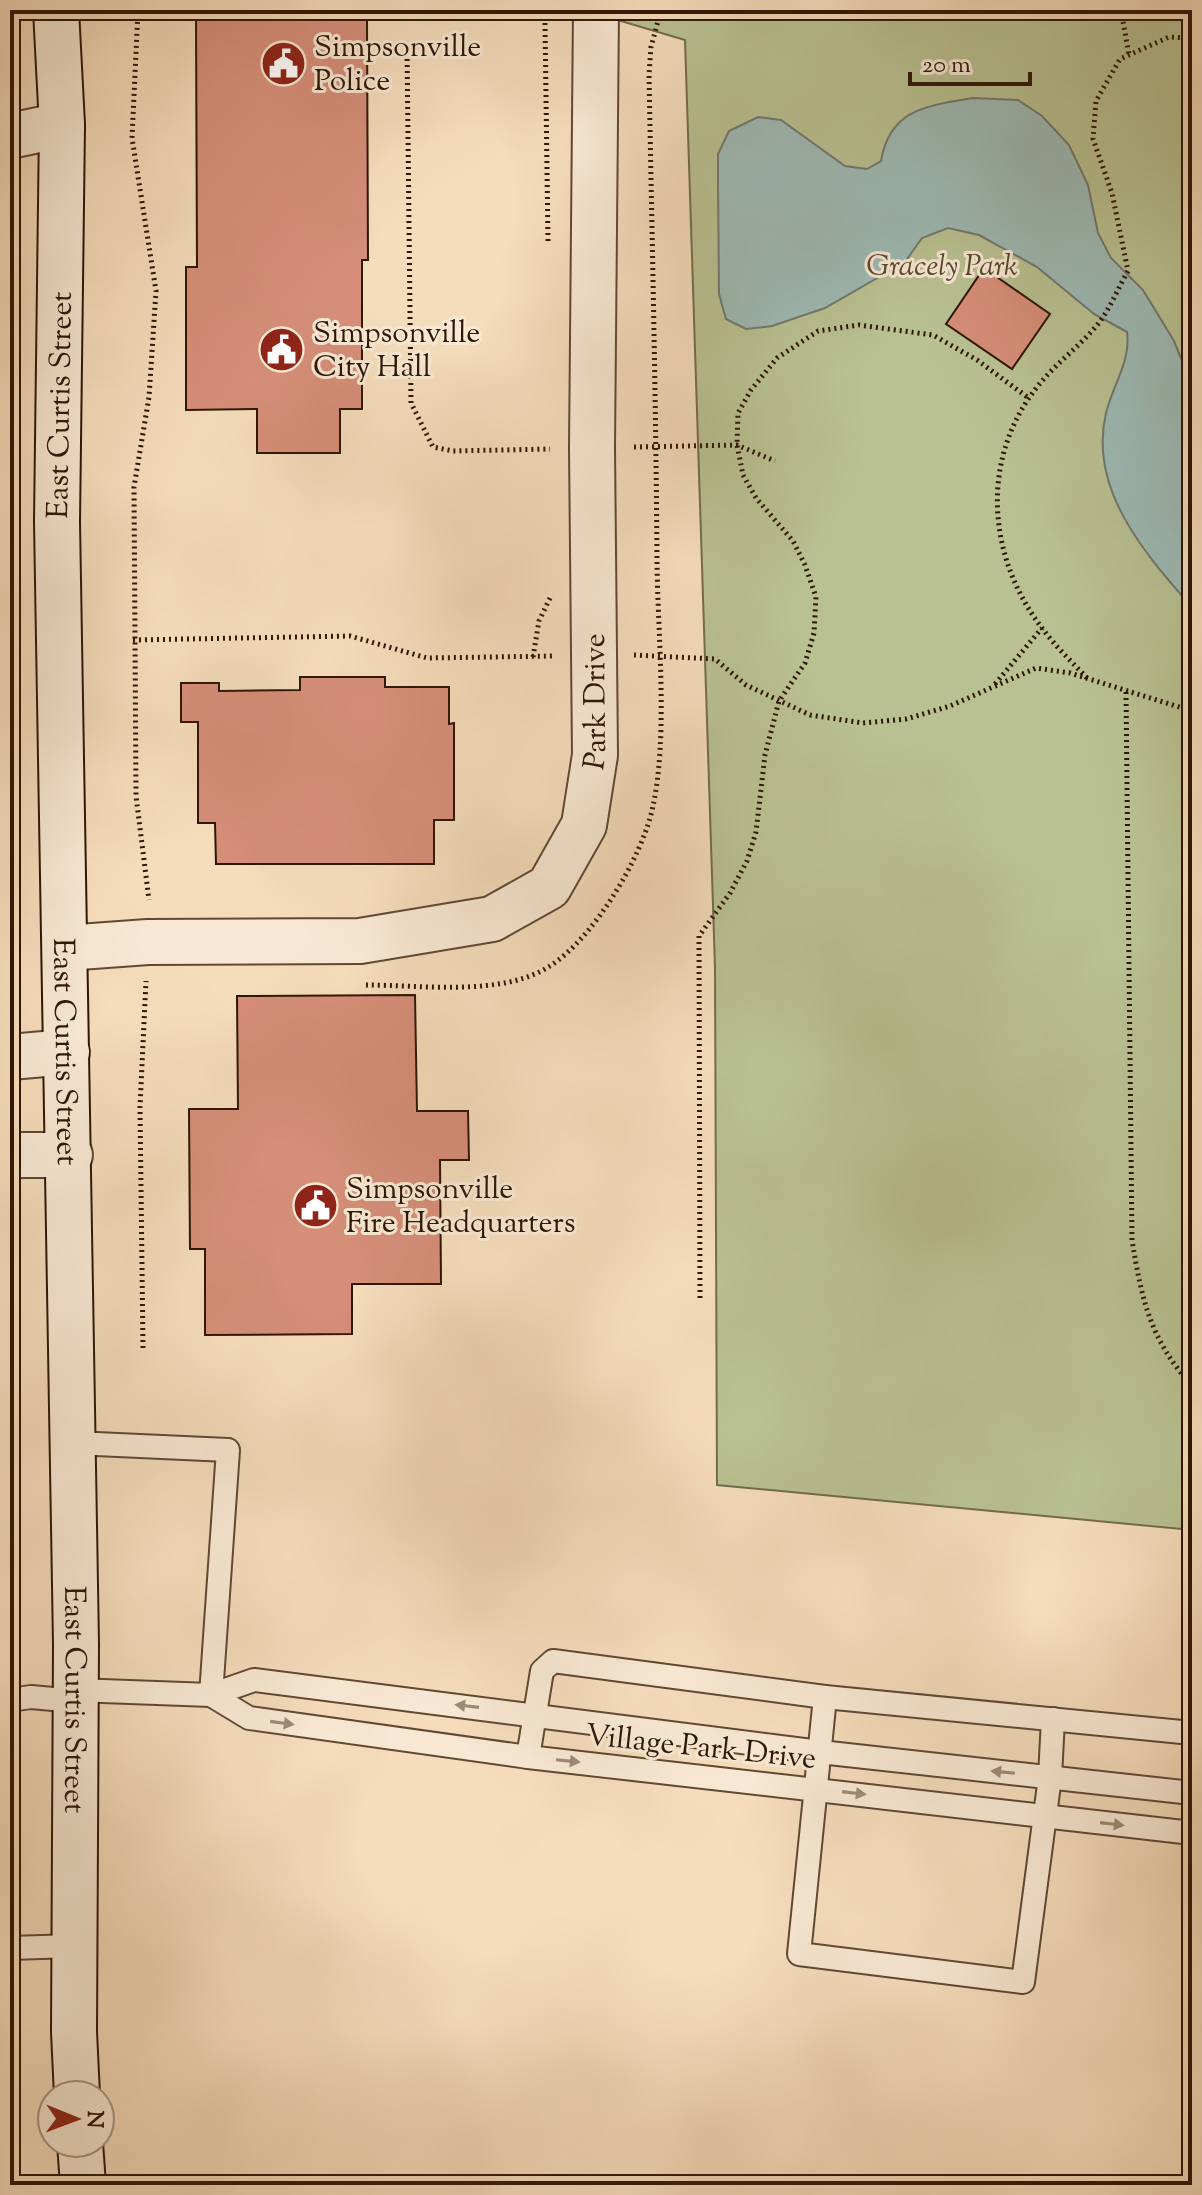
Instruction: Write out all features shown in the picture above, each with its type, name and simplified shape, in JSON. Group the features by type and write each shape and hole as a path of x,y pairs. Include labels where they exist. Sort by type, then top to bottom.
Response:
{"main road":[{"name":"East Curtis Street","path":"56,10 62,125 57,522 74,1443 77,2079"},
{"name":"Park Drive","path":"65,948 148,942 360,941 492,919 549,887 584,825 595,755 592,447 596,10"},
{"path":"10,136 62,125"},
{"path":"10,1057 67,1052"},
{"path":"10,1155 70,1155"},
{"path":"81,2159 83,2185"}],"lane":[{"path":"74,1443 228,1450 211,1695"},
{"path":"528,1757 542,1671 553,1661 825,1697 1192,1733"},
{"name":"Village Park Drive","path":"10,1700 31,1697 211,1695 254,1680 820,1752 1192,1793"},
{"name":"Village Park Drive","path":"211,1695 249,1718 528,1757 1192,1833"},
{"path":"825,1697 799,1954 1023,1982 1050,1777 1053,1719"},
{"path":"10,1948 74,1946"}],"path":[{"path":"138,10 132,138 156,291 149,397 134,487 136,796 150,907 140,1107 143,1348"},
{"path":"1121,10 1129,55"},
{"path":"1087,678 1042,628 1022,597 1009,562 995,501 997,467 1008,434 1041,381 1099,323 1128,271 1112,193 1093,139 1096,101 1120,59 1169,37 1192,38"},
{"path":"407,47 411,403 433,447 453,451 560,448"},
{"path":"700,1298 699,936 730,893 747,861 756,832 765,755 779,701 805,663 814,633 816,597 793,541 756,498 743,475 737,445 738,413 751,390 777,358 818,331 859,325 933,335 977,360 1030,399"},
{"path":"630,447 737,445 775,461"},
{"path":"994,685 1042,628"},
{"path":"133,640 350,636 427,658 559,656"},
{"path":"621,655 715,659 746,685 810,715 863,723 906,719 935,711 1036,668 1087,678 1192,711"},
{"path":"1126,692 1132,1240 1142,1300 1167,1357 1192,1386"}],"green space":[{"name":"Gracely Park","path":"584,10 1192,10 1192,1530 717,1485 715,968 685,40"}],"water":[{"path":"973,98 1018,100 1042,116 1069,145 1088,185 1098,233 1111,258 1143,290 1174,341 1192,385 1192,607 1139,542 1113,494 1105,468 1103,441 1106,413 1124,363 1127,332 1094,314 1037,267 979,235 948,228 922,238 905,262 825,308 772,326 746,329 726,319 719,294 718,154 729,131 758,117 781,120 845,166 867,169 881,161 886,143 902,120 926,107"}],"building":[{"path":"211,10 332,10 326,19 367,19 368,260 362,260 362,409 340,409 340,453 257,453 257,409 186,410 186,267 197,267 196,19 214,20"},
{"path":"984,268 1050,314 1012,369 946,324"},
{"path":"300,677 385,677 385,687 449,687 449,724 454,723 454,820 434,820 434,864 216,864 215,823 198,823 198,722 181,722 181,683 219,683 219,691 300,690"},
{"name":"Simpsonville Fire Headquarters","path":"415,995 417,1111 468,1111 469,1160 440,1160 441,1284 352,1284 352,1334 205,1335 205,1249 190,1249 189,1109 238,1109 237,996"}],"place":[{"name":"Simpsonville Police","path":"283,63"},
{"name":"Simpsonville City Hall","path":"282,349"},
{"name":"Simpsonville Fire Headquarters","path":"315,1205"}]}
